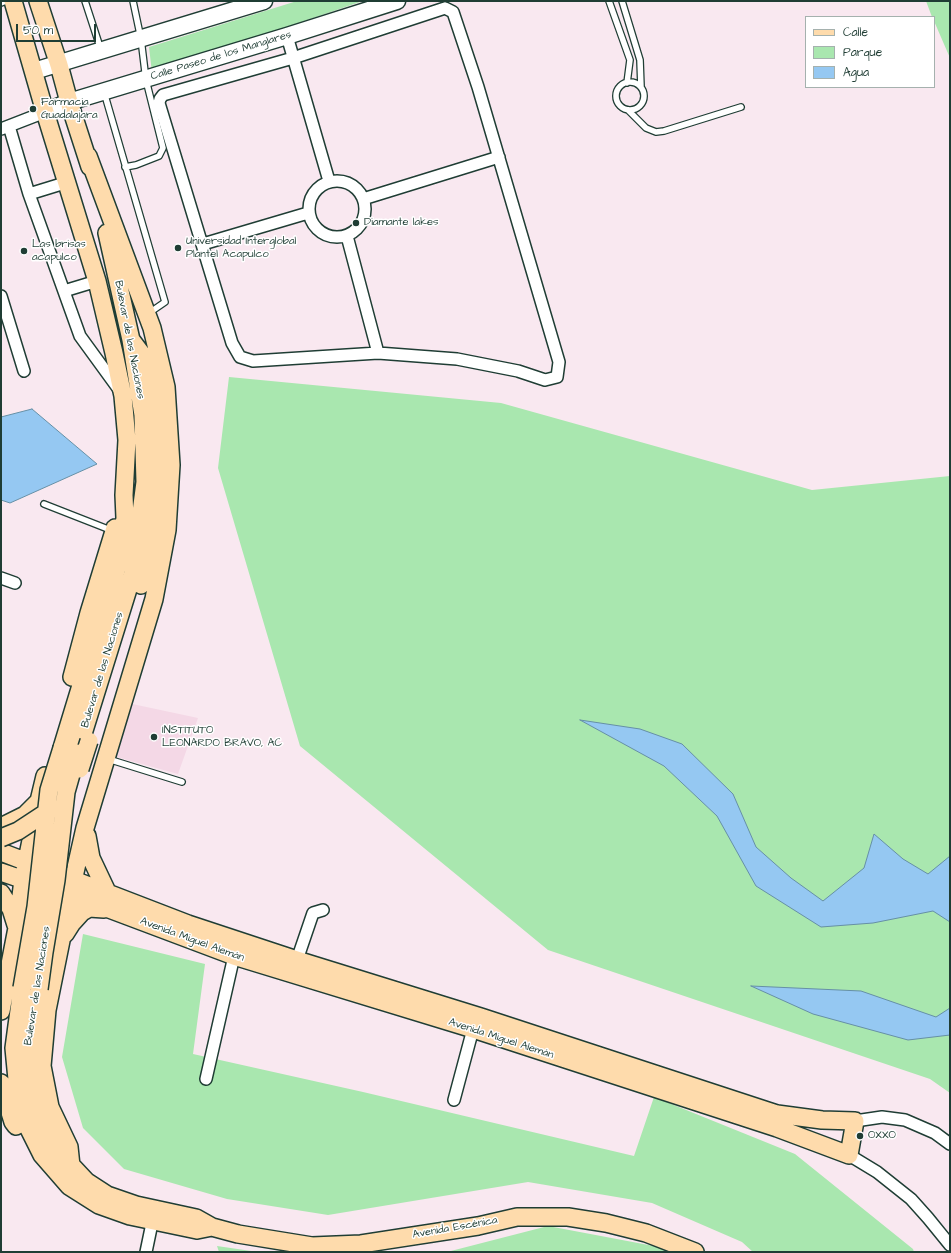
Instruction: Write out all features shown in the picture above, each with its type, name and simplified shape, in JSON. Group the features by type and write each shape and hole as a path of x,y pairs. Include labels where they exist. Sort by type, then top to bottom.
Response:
{"main road":[{"name":"Bulevar de las Naciones","path":"13,1 45,112 68,182 97,281 123,396 127,440 124,495 125,518 117,567 49,790 21,1049 20,1111 42,1155 69,1186 99,1206 130,1216 197,1230 212,1227"},
{"name":"Bulevar de las Naciones","path":"38,1 59,65 69,102 88,156 131,340 143,415 145,482 133,573 66,792 56,880 21,1049 33,1105 57,1150 87,1182 107,1195 136,1205 196,1218 212,1227"},
{"path":"34,72 264,1"},
{"name":"Calle Paseo de los Manglares","path":"45,112 69,102 146,80 397,1"},
{"path":"71,1166 69,1147 50,1107 42,1066 47,1010 85,828 154,598 168,530 172,465 166,387 152,328 88,156"},
{"path":"1,838 18,831 62,801 80,770 143,576 150,548 159,492 158,430 147,361 131,340"},
{"path":"1,1011 16,935 23,880 38,801 89,613 124,495"},
{"path":"1,827 25,815 38,801"},
{"path":"61,941 72,922 82,912 108,901 91,858 85,828"},
{"name":"Avenida Miguel Alemán","path":"1,852 27,862 72,888 108,901 234,956 473,1029 777,1128 849,1155"},
{"name":"Avenida Miguel Alemán","path":"1,872 23,880 72,888"},
{"path":"1,893 11,909 16,935 1,967"},
{"name":"Avenida Miguel Alemán","path":"108,901 188,924 297,960 481,1017 777,1114 822,1120 855,1122"},
{"path":"1,1083 13,1122 42,1155"},
{"path":"817,1143 822,1120"},
{"path":"849,1155 855,1122"},
{"name":"Avenida Escénica","path":"212,1227 287,1247 361,1244 478,1226 517,1217 568,1217 613,1224 646,1233 695,1252"}],"street":[{"path":"445,8 453,12 478,87 559,362 557,377 545,380 518,370 457,359 378,353 253,361 240,357 232,343 162,110 160,98 163,95 293,58 445,8"},
{"path":"287,36 329,182"},
{"path":"45,112 5,128 80,336 123,396"},
{"path":"363,199 498,157"},
{"path":"343,181 355,188 363,199 365,206 363,221 354,232 347,236 334,238 322,234 313,225 308,213 308,205 315,190 329,182 343,181"},
{"path":"29,194 68,182"},
{"path":"203,244 308,213"},
{"path":"347,236 378,353"},
{"path":"64,291 97,281"},
{"path":"1,296 3,312 24,371"},
{"path":"1,578 15,583"},
{"path":"297,960 313,913 323,910"},
{"path":"206,1079 234,956"},
{"path":"454,1100 473,1029"},
{"name":"Avenida Miguel Alemán","path":"855,1122 882,1117 905,1120 935,1133 950,1144"},
{"name":"Avenida Miguel Alemán","path":"849,1155 877,1172 911,1199 950,1245"},
{"path":"146,1252 151,1228 150,1220"}],"lane":[{"path":"1,3 6,1"},
{"path":"85,1 101,51"},
{"path":"125,167 136,165 159,156 163,148 146,80 141,39 133,1"},
{"path":"610,1 630,60 627,83"},
{"path":"622,1 640,60 641,87 644,96 644,101 638,108 628,110"},
{"path":"641,87 632,82 623,84 619,88 616,97 620,106 628,110 646,128 656,132 664,132 741,107"},
{"path":"104,92 165,302 147,315"},
{"path":"44,504 114,531"},
{"path":"106,758 182,782"}],"shaded area":[{"name":"INSTITUTO LEONARDO BRAVO, AC","path":"123,702 198,718 178,774 113,756"}],"green space":[{"path":"297,1 363,1 152,73 149,47"},
{"path":"926,1 950,1 950,58 935,23 935,16 932,16"},
{"path":"229,377 501,403 812,490 950,476 950,1093 930,1079 548,950 300,746 218,468"},
{"path":"83,934 205,964 193,1054 363,1092 634,1156 654,1097 795,1154 913,1249 914,1252 753,1252 742,1242 652,1203 528,1182 328,1215 227,1199 124,1169 83,1128 62,1057"},
{"path":"548,1226 675,1250 677,1252 447,1252"},
{"path":"217,1246 258,1252 219,1252"}],"water":[{"path":"32,409 97,464 10,503 1,500 1,417"},
{"path":"580,720 640,729 682,744 733,794 756,847 791,878 823,901 864,868 874,834 903,859 928,874 950,856 950,922 933,911 873,923 821,927 756,886 717,816 664,766"},
{"path":"751,986 861,991 936,1017 950,1008 950,1035 908,1040 813,1014"}],"place":[{"name":"Farmacia Guadalajara","path":"33,109"},
{"name":"Diamante lakes","path":"356,223"},
{"name":"Universidad Interglobal Plantel Acapulco","path":"178,248"},
{"name":"Las brisas acapulco","path":"24,251"},
{"name":"INSTITUTO LEONARDO BRAVO, AC","path":"154,737"},
{"name":"OXXO","path":"860,1136"}]}
